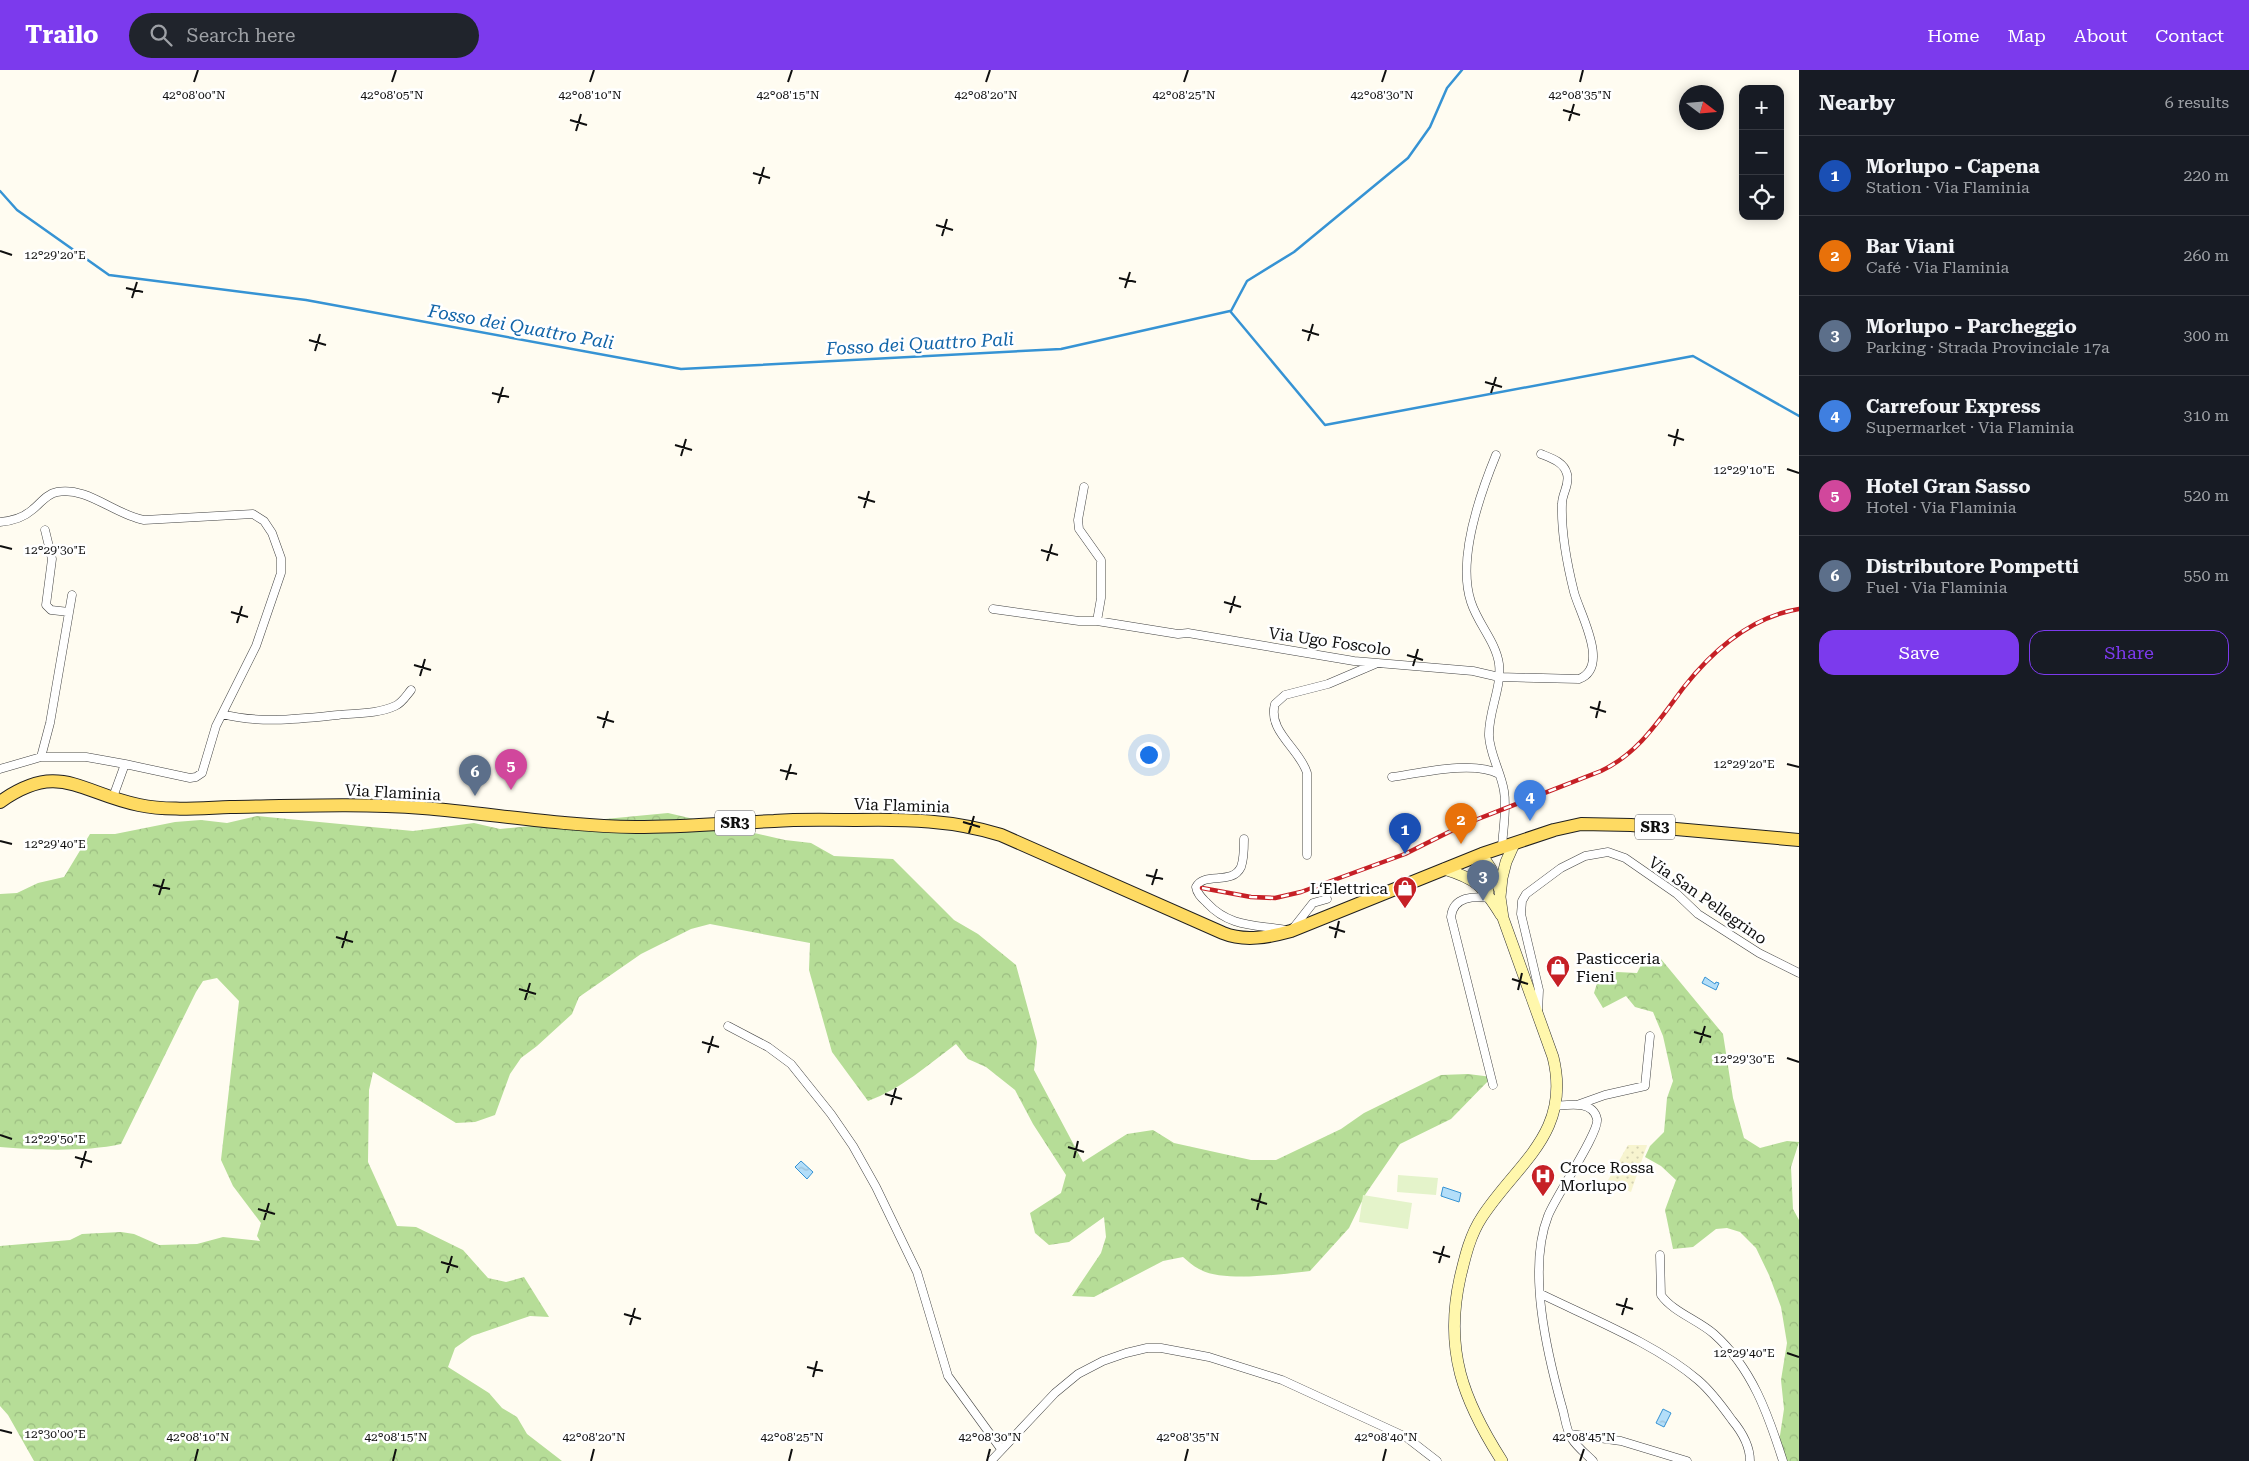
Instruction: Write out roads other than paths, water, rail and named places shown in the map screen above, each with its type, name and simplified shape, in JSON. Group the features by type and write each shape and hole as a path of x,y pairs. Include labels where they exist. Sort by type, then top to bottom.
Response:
{"main road":[{"name":"Via Flaminia","path":"0,802 24,787 48,780 75,783 139,805 164,807 335,806 422,808 607,826 661,827 776,821 904,819 936,821 979,829 1021,843 1228,935 1252,938 1291,931 1482,854 1564,828 1592,824 1632,825 1799,840"},
{"path":"1500,892 1505,866 1514,844"},
{"path":"1482,854 1491,869 1500,892 1503,918 1554,1064 1557,1083 1554,1106 1548,1125 1532,1156 1491,1204 1476,1227 1465,1256 1455,1305 1454,1338 1460,1374 1480,1420 1502,1461"},
{"path":"1482,854 1483,870 1490,898"},
{"path":"1444,869 1472,878 1490,898 1503,918"}],"street":[{"name":"Via Ugo Foscolo","path":"992,609 1079,621 1097,621 1178,634 1188,633 1354,661 1472,671 1499,677 1579,679 1586,676 1592,658 1592,640 1575,596 1566,551 1562,504 1568,482 1567,474 1558,462 1541,454"},
{"path":"1496,455 1482,492 1474,523 1468,554 1468,583 1474,611 1497,656 1499,677 1489,735 1506,807 1502,848"},
{"path":"1084,487 1078,520 1079,529 1101,560 1101,598 1097,621"},
{"path":"0,522 21,517 49,495 58,492 85,496 132,517 144,520 250,514 264,521 271,529 281,562 280,577 252,656 222,714 204,769 196,777 164,774 80,756 41,757 0,769"},
{"path":"45,530 52,559 46,605 51,610 68,612"},
{"path":"41,757 50,723 72,594"},
{"path":"1307,855 1306,773 1302,762 1276,724 1274,716 1275,704 1284,695 1328,684 1377,663"},
{"path":"222,714 257,720 311,719 364,714 398,704 411,690"},
{"path":"113,797 124,764"},
{"path":"1392,777 1474,767 1488,768 1499,774"},
{"path":"1244,840 1242,863 1235,875 1200,882 1196,887 1197,892 1219,915 1233,922 1291,931 1313,902 1327,899"},
{"name":"Via San Pellegrino","path":"1537,1014 1540,993 1521,914 1522,901 1531,889 1566,865 1578,858 1598,852 1613,853 1625,858 1681,897 1698,914 1764,956 1799,973"},
{"path":"1490,898 1474,897 1463,900 1454,907 1451,917 1493,1085"},
{"path":"728,1026 768,1047 791,1064 831,1114 853,1146 876,1187 917,1272 948,1376 1001,1449"},
{"path":"1575,1105 1605,1095 1645,1086 1650,1036"},
{"path":"1554,1106 1575,1105 1588,1107 1593,1111 1598,1120 1597,1126 1560,1191 1545,1224 1539,1254 1541,1294 1549,1358 1571,1438 1593,1461"},
{"path":"1660,1255 1661,1295 1670,1304 1718,1338 1749,1378 1764,1404 1783,1461"},
{"path":"1541,1294 1645,1346 1697,1379 1714,1396 1738,1427 1747,1444 1750,1461"},
{"path":"992,1461 1001,1449 1055,1393 1082,1372 1103,1361 1147,1348 1161,1348 1209,1357 1282,1380 1406,1437 1437,1461"},
{"path":"1570,1434 1621,1441 1687,1461"}],"water":[{"path":"1705,977 1715,984 1716,982 1719,983 1716,990 1702,983"},
{"path":"801,1161 813,1172 807,1179 795,1167"},
{"path":"1443,1187 1461,1193 1459,1202 1441,1196"},
{"path":"1663,1409 1671,1413 1664,1427 1656,1423"}],"waterway":[{"path":"1231,311 1247,281 1294,252 1408,158 1430,127 1447,88 1462,70"},
{"name":"Fosso dei Quattro Pali","path":"0,191 17,210 109,275 306,300 681,369 1061,349 1230,311 1325,425 1693,356 1799,416"}],"railway":[{"path":"1202,888 1251,897 1275,898 1301,892 1405,854 1465,824 1601,771 1626,755 1647,735 1695,673 1720,648 1749,627 1765,619 1799,609"}],"place":[{"name":"Hotel Gran Sasso","path":"511,790"},
{"name":"Distributore Pompetti","path":"475,796"},
{"name":"Carrefour Express","path":"1530,821"},
{"name":"Bar Viani","path":"1461,844"},
{"name":"Morlupo - Capena","path":"1405,854"},
{"name":"Morlupo - Parcheggio","path":"1483,901"},
{"name":"L‘Elettrica","path":"1405,909"},
{"name":"Pasticceria Fieni","path":"1558,988"},
{"name":"Croce Rossa Morlupo","path":"1543,1197"}]}
